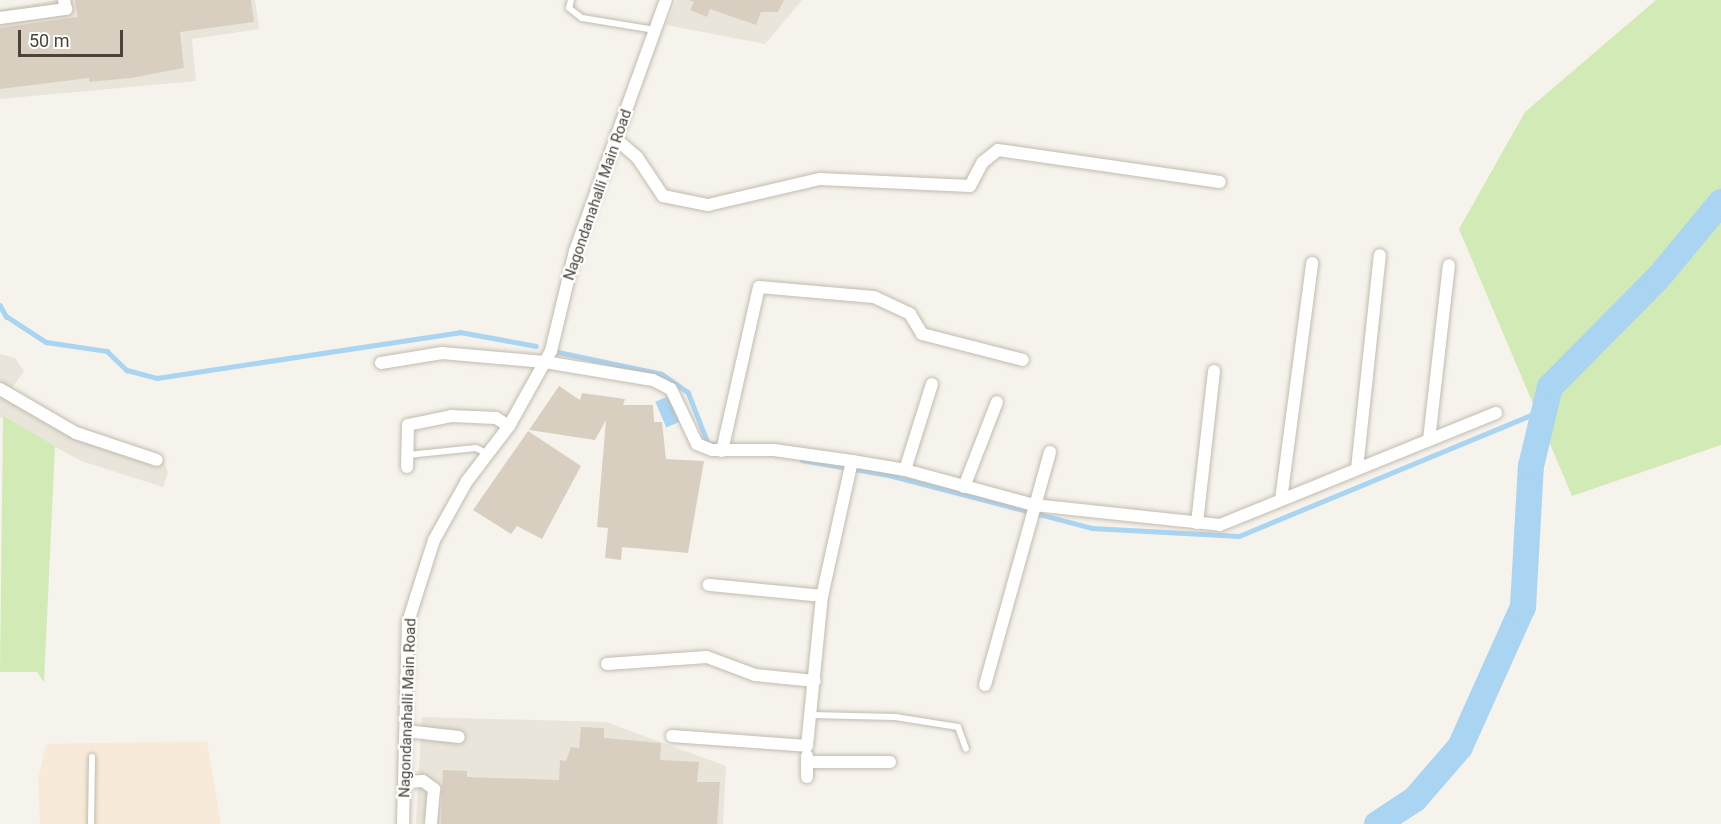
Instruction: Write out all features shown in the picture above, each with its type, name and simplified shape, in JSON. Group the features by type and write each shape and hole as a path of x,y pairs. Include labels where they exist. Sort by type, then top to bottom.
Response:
{"street":[{"path":"0,18 66,9 64,0"},
{"name":"Nagondanahalli Main Road","path":"403,824 408,622 434,540 488,454 509,426 545,362 575,251 666,0"},
{"path":"616,139 637,158 663,196 708,205 820,179 970,186 983,162 998,150 1220,182"},
{"path":"1357,470 1380,255"},
{"path":"1281,500 1312,263"},
{"path":"1429,440 1449,265"},
{"path":"722,451 759,287 874,297 910,314 922,334 1023,360"},
{"path":"381,363 442,353 545,362 653,380 671,389 697,444 722,451 774,450 852,461 905,470 1034,505 1220,525 1496,413"},
{"path":"1197,523 1214,371"},
{"path":"905,470 932,384"},
{"path":"0,389 76,433 157,460"},
{"path":"964,487 997,402"},
{"path":"407,461 408,425 451,416 496,418 509,426"},
{"path":"985,685 1050,452"},
{"path":"807,777 807,746 822,596 852,461"},
{"path":"709,585 822,596"},
{"path":"607,664 707,657 755,675 815,681"},
{"path":"406,731 459,737"},
{"path":"672,736 807,746"},
{"path":"807,762 890,762"},
{"path":"405,782 423,781 434,789 431,824"}],"lane":[{"path":"571,0 569,8 582,18 655,30"},
{"path":"407,461 476,448 488,454"},
{"path":"811,715 895,717 958,728 966,749"},
{"path":"91,824 92,757"}],"shaded area":[{"path":"57,0 255,0 259,29 192,39 196,81 0,99 0,10"},
{"path":"677,0 802,0 765,44 666,25"},
{"path":"0,354 15,358 24,371 11,389 89,435 161,455 168,472 163,487 81,461 0,417"},
{"path":"422,717 606,722 726,766 723,824 416,824"},
{"path":"207,741 221,824 40,824 38,779 46,744"}],"green space":[{"path":"1656,0 1721,0 1721,445 1572,496 1459,229 1525,112"},
{"path":"3,416 55,446 44,682 37,672 0,672"}],"water":[{"path":"671,395 682,421 666,427 655,402"}],"building":[{"path":"75,0 251,0 254,22 180,32 184,68 131,78 89,82 89,78 0,89 0,28 78,17"},
{"path":"689,0 784,0 778,12 761,12 756,25 710,9 707,17 690,10 694,2"},
{"path":"559,386 580,400 582,393 625,399 623,405 653,405 654,422 662,422 666,459 704,461 688,553 622,547 621,560 605,558 608,528 597,527 606,420 595,440 529,430"},
{"path":"528,431 581,466 542,539 517,526 511,534 473,510"},
{"path":"581,727 604,728 604,738 661,743 660,760 699,762 697,782 720,782 717,824 441,824 443,770 467,771 467,777 559,780 560,760 566,761 571,747 579,748"}],"waterway":[{"path":"1377,824 1415,799 1460,747 1523,607 1531,466 1550,387 1658,278 1721,202"},
{"path":"0,305 6,316 46,342 107,351 127,370 157,378 460,332 536,346"},
{"path":"558,352 662,374 688,392 708,443 719,445"},
{"path":"802,460 889,475 1092,528 1239,536 1545,409"}]}
